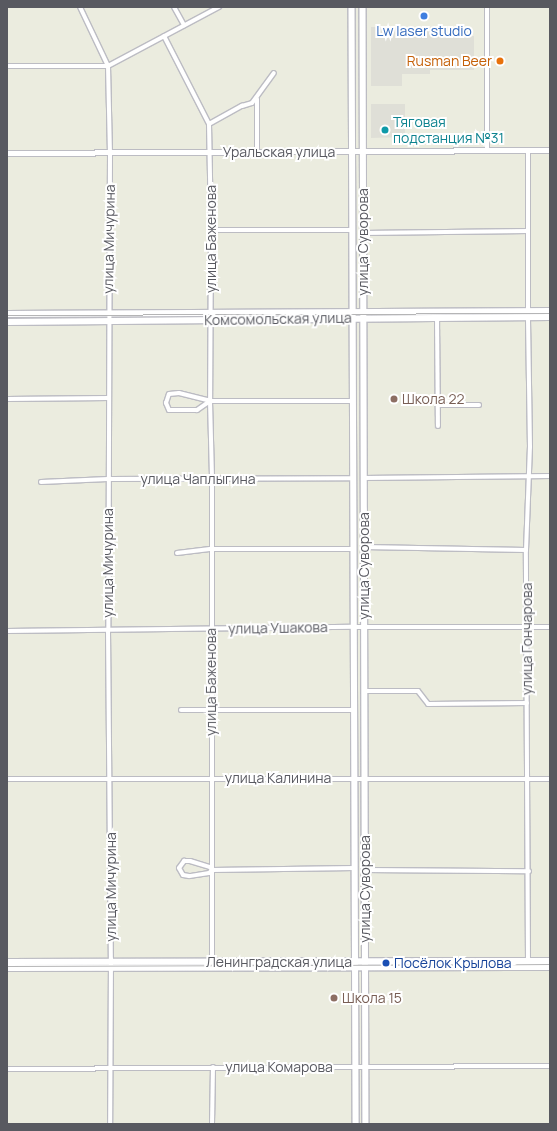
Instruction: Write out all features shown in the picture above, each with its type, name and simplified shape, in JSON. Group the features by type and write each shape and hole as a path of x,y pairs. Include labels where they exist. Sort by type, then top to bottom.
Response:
{"main road":[{"name":"улица Суворова","path":"352,7 356,1124"},
{"name":"улица Суворова","path":"363,7 366,1124"},
{"name":"Комсомольская улица","path":"7,314 364,311 528,314 550,317"},
{"name":"Комсомольская улица","path":"7,322 437,318 528,314 550,311"},
{"name":"Ленинградская улица","path":"365,965 550,961"},
{"name":"Ленинградская улица","path":"7,962 212,962 550,967"},
{"name":"Ленинградская улица","path":"7,968 355,964"}],"street":[{"name":"улица Мичурина","path":"80,7 108,66 110,153 108,313 108,630 111,962 110,1124"},
{"path":"174,7 184,25"},
{"path":"7,66 108,66 219,7"},
{"path":"487,7 487,150"},
{"name":"улица Баженова","path":"164,36 209,124 211,230 210,401 212,478 212,962"},
{"path":"209,124 242,106 252,103 274,73"},
{"path":"257,98 257,152"},
{"name":"улица Гончарова","path":"528,150 530,476 526,550 529,779 528,961"},
{"name":"Уральская улица","path":"7,154 550,150"},
{"path":"211,230 352,230"},
{"path":"363,233 528,231"},
{"path":"437,318 438,426"},
{"path":"210,401 197,410 169,410 166,403 169,394 179,393 210,401 354,401"},
{"path":"7,399 109,398"},
{"path":"438,405 479,405"},
{"path":"364,478 550,476"},
{"name":"улица Чаплыгина","path":"41,482 108,479 354,478"},
{"path":"364,547 526,550"},
{"path":"177,553 212,550 354,549"},
{"name":"улица Ушакова","path":"7,631 354,627 550,627"},
{"path":"365,690 418,691 428,704 527,703"},
{"path":"181,710 355,710"},
{"name":"улица Калинина","path":"7,779 550,779"},
{"path":"212,870 210,867 190,860 184,861 179,868 184,875 189,876 209,873 212,870 355,868"},
{"path":"366,870 529,871"},
{"name":"улица Комарова","path":"7,1069 550,1066"},
{"path":"212,1124 213,1067"}],"shaded area":[{"path":"371,27 434,27 434,36 474,36 474,70 430,70 430,74 402,74 402,86 371,86"},
{"path":"371,104 405,104 405,137 371,138"}],"tram line":[{"path":"7,315 550,313"},
{"path":"7,966 550,964"}],"place":[{"name":"Lw laser studio","path":"424,16"},
{"name":"Rusman Beer","path":"500,61"},
{"name":"Тяговая подстанция №31","path":"385,130"},
{"name":"Школа 22","path":"394,399"},
{"name":"Посёлок Крылова","path":"386,963"},
{"name":"Школа 15","path":"334,998"}]}
